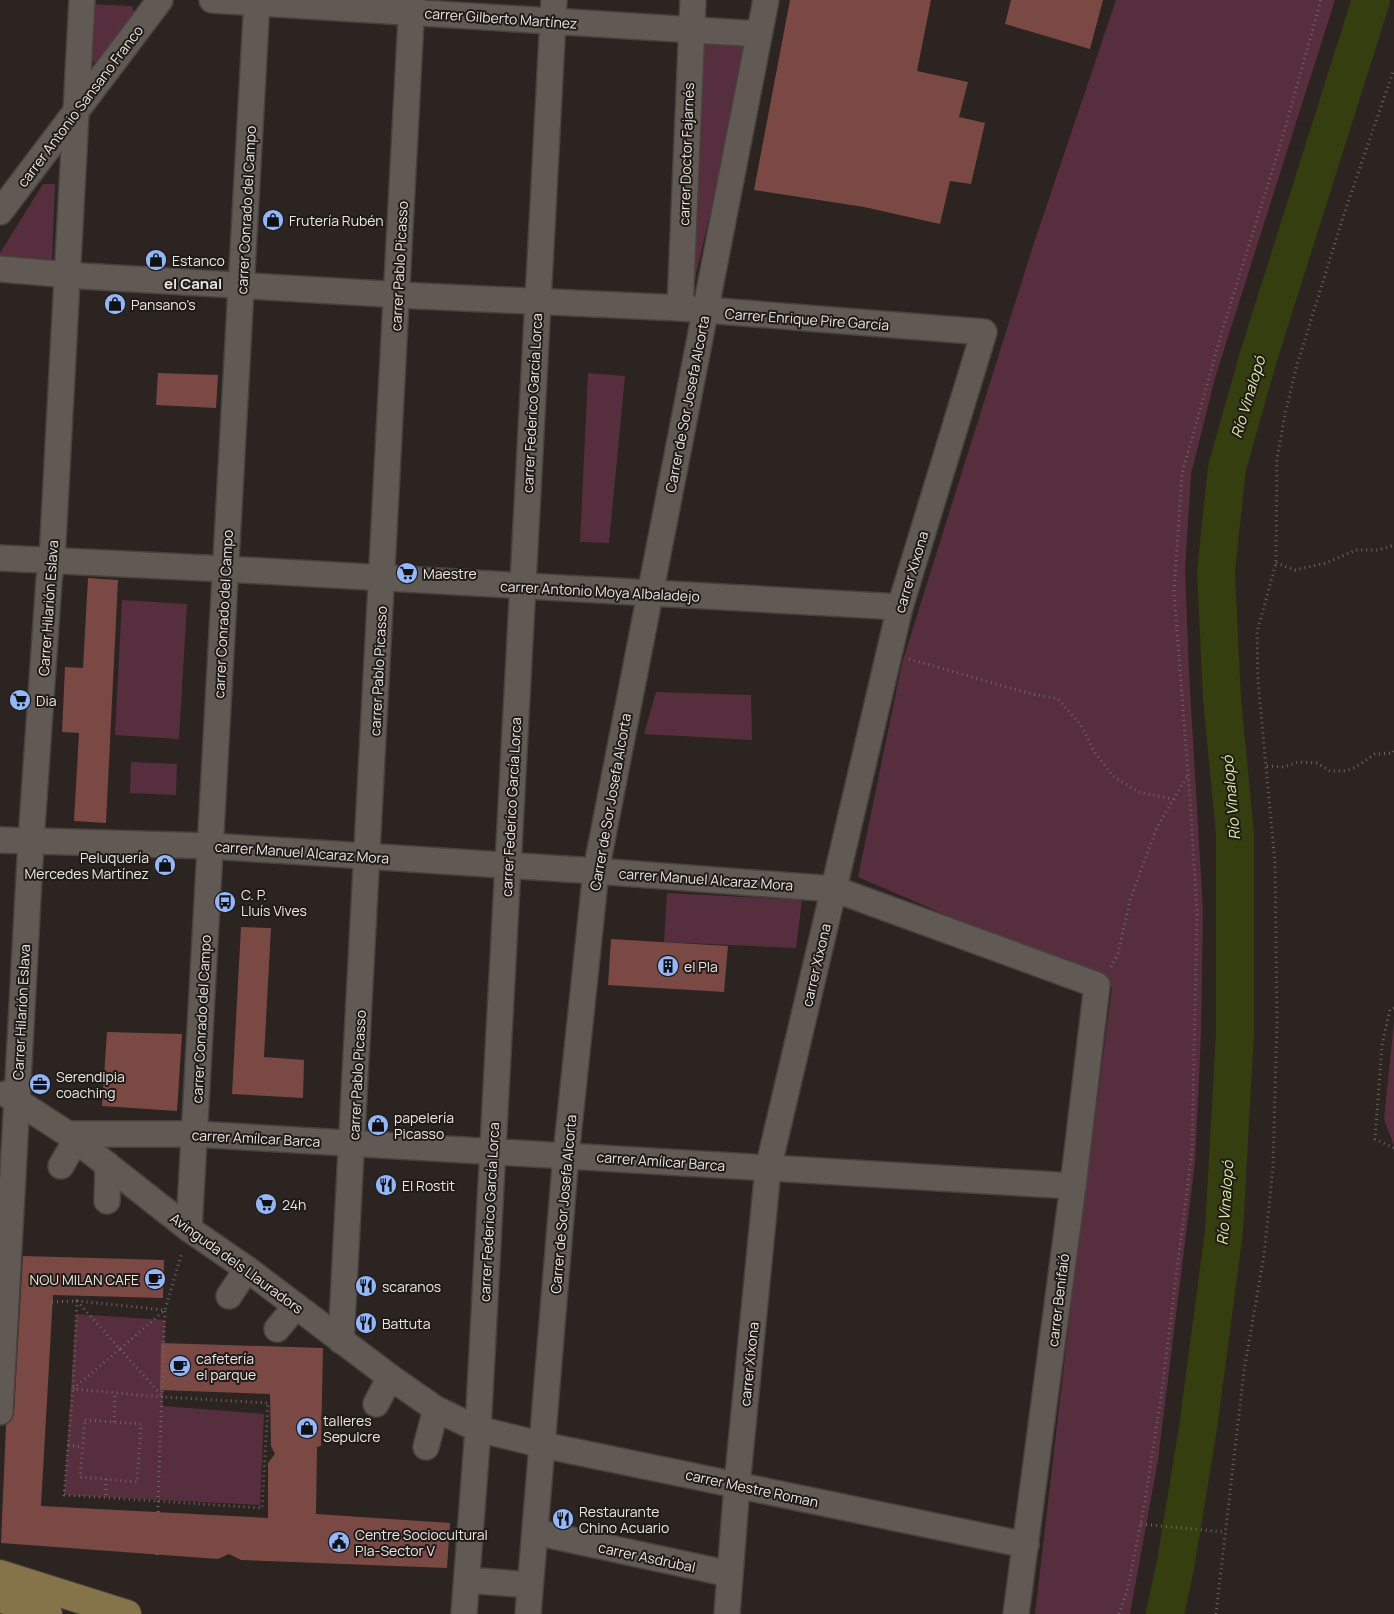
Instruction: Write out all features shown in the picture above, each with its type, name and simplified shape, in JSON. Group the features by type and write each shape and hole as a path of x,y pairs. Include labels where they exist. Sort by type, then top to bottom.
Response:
{"main road":[{"path":"0,1574 127,1614"},
{"path":"0,1598 48,1614"}],"street":[{"name":"Carrer Hilarión Eslava","path":"0,1412 8,1095 31,842 52,560 82,0"},
{"name":"carrer Antonio Sansano Franco","path":"0,212 160,0"},
{"name":"carrer Gilberto Martínez","path":"212,0 553,10 692,30 759,34"},
{"name":"carrer Doctor Fajarnés","path":"680,308 693,0"},
{"name":"Carrer de Sor Josefa Alcorta","path":"528,1614 566,1155 596,871 766,0"},
{"name":"carrer Conrado del Campo","path":"189,1228 257,1"},
{"name":"carrer Pablo Picasso","path":"342,1341 412,6"},
{"name":"carrer Federico García Lorca","path":"464,1614 478,1429 553,10"},
{"name":"Carrer Enrique Pire García","path":"0,269 68,275 242,284 397,295 538,303 680,308 705,312 984,332"},
{"name":"carrer Xixona","path":"727,1614 737,1485 768,1168 900,607 984,332"},
{"name":"carrer Antonio Moya Albaladejo","path":"0,558 900,607"},
{"name":"carrer Manuel Alcaraz Mora","path":"0,840 211,846 596,871 834,889 1097,985"},
{"name":"carrer Benifaió","path":"1016,1614 1073,1186 1097,985"},
{"name":"Avinguda dels Llauradors","path":"8,1095 72,1137 189,1228 247,1269 390,1377 436,1408 478,1429"},
{"name":"carrer Amílcar Barca","path":"72,1137 195,1134 1073,1186"},
{"path":"61,1166 72,1137"},
{"path":"106,1201 108,1165"},
{"path":"229,1296 247,1269"},
{"path":"277,1329 296,1306"},
{"path":"376,1404 390,1377"},
{"path":"426,1447 436,1408"},
{"name":"carrer Mestre Roman","path":"478,1429 1026,1545"},
{"name":"carrer Asdrúbal","path":"535,1532 730,1574"},
{"path":"467,1580 530,1585"}],"path":[{"path":"1119,1614 1128,1587 1141,1524 1161,1397 1192,1151 1197,912 1174,593 1182,474 1222,331 1280,146 1321,0"},
{"path":"1216,1614 1244,1371 1264,1255 1273,1168 1277,1021 1275,863 1258,681 1257,632 1276,563 1277,459 1285,414 1297,365 1341,224 1394,69"},
{"path":"1276,563 1295,570 1326,563 1356,550 1378,550 1394,545"},
{"path":"889,653 1028,693 1058,699 1081,725 1095,753 1114,776 1138,792 1174,799"},
{"path":"1267,766 1284,767 1298,762 1317,763 1330,771 1346,771 1356,768 1375,754 1393,753 1394,751"},
{"path":"1097,985 1105,977 1118,954 1130,900 1157,827 1188,775"},
{"path":"1394,1008 1390,1009 1382,1046 1375,1139 1394,1148"},
{"path":"158,1512 166,1310 189,1228"},
{"path":"52,1302 77,1301 166,1310"},
{"path":"77,1301 163,1396"},
{"path":"73,1389 268,1403 262,1508 64,1495 73,1389 77,1301"},
{"path":"73,1389 166,1310"},
{"path":"114,1422 115,1392"},
{"path":"85,1420 114,1422 141,1424 136,1482 80,1477 85,1420"},
{"path":"68,1445 83,1447"},
{"path":"106,1479 106,1498"},
{"path":"1141,1524 1224,1532"}],"shaded area":[{"path":"1116,0 1335,0 1215,378 1191,474 1185,569 1203,910 1201,1034 1195,1162 1158,1460 1130,1614 1035,1614 1072,1296 1112,987 858,877 902,663 1032,249"},
{"path":"90,4 132,6 135,15 99,64 87,60"},
{"path":"704,42 750,44 690,299"},
{"path":"43,184 55,184 52,262 0,258 0,253"},
{"path":"588,373 625,376 609,543 580,542"},
{"path":"122,600 187,604 179,739 115,735"},
{"path":"656,692 751,695 752,740 644,734"},
{"path":"131,762 177,764 176,795 130,793"},
{"path":"667,893 802,900 796,948 664,942"},
{"path":"1394,1022 1394,1146 1384,1119"},
{"path":"76,1314 165,1320 163,1406 264,1414 260,1505 64,1495"}],"building":[{"path":"790,0 931,0 917,71 968,82 959,117 985,123 971,184 950,181 940,224 864,207 754,190"},
{"path":"1011,0 1103,0 1090,49 1005,24"},
{"path":"158,373 218,375 216,408 156,405"},
{"path":"88,578 118,580 106,823 74,821 79,733 62,732 65,667 83,668"},
{"path":"241,927 271,928 264,1057 304,1060 303,1098 232,1094"},
{"name":"el Pla","path":"611,939 728,946 724,992 608,985"},
{"path":"107,1032 182,1034 177,1111 102,1106"},
{"path":"23,1256 164,1260 163,1298 53,1295 41,1506 268,1518 268,1463 275,1454 271,1446 270,1394 160,1390 161,1343 323,1348 321,1446 317,1447 316,1514 450,1523 447,1568 241,1560 229,1554 218,1559 1,1543 6,1425 12,1420 14,1413"}],"waterway":[{"name":"Río Vinalopó","path":"1165,1614 1176,1562 1198,1428 1224,1231 1235,1033 1235,834 1222,699 1216,571 1227,468 1258,358 1371,0"}],"place":[{"name":"Frutería Rubén","path":"273,220"},
{"name":"Estanco","path":"156,260"},
{"name":"Pansano's","path":"115,304"},
{"name":"Maestre","path":"407,573"},
{"name":"Dia","path":"20,700"},
{"name":"Peluquería Mercedes Martínez","path":"165,865"},
{"name":"C. P. Lluís Vives","path":"225,902"},
{"name":"el Pla","path":"668,966"},
{"name":"Serendipia coaching","path":"40,1084"},
{"name":"papelería Picasso","path":"378,1125"},
{"name":"El Rostit","path":"386,1185"},
{"name":"24h","path":"266,1204"},
{"name":"NOU MILAN CAFE","path":"155,1279"},
{"name":"scaranos","path":"366,1286"},
{"name":"Battuta","path":"366,1323"},
{"name":"cafetería el parque","path":"180,1366"},
{"name":"talleres Sepulcre","path":"307,1428"},
{"name":"Restaurante Chino Acuario","path":"563,1519"},
{"name":"Centre Sociocultural Pla-Sector V","path":"339,1542"}],"district":[{"name":"el Canal","path":"193,283"}]}
